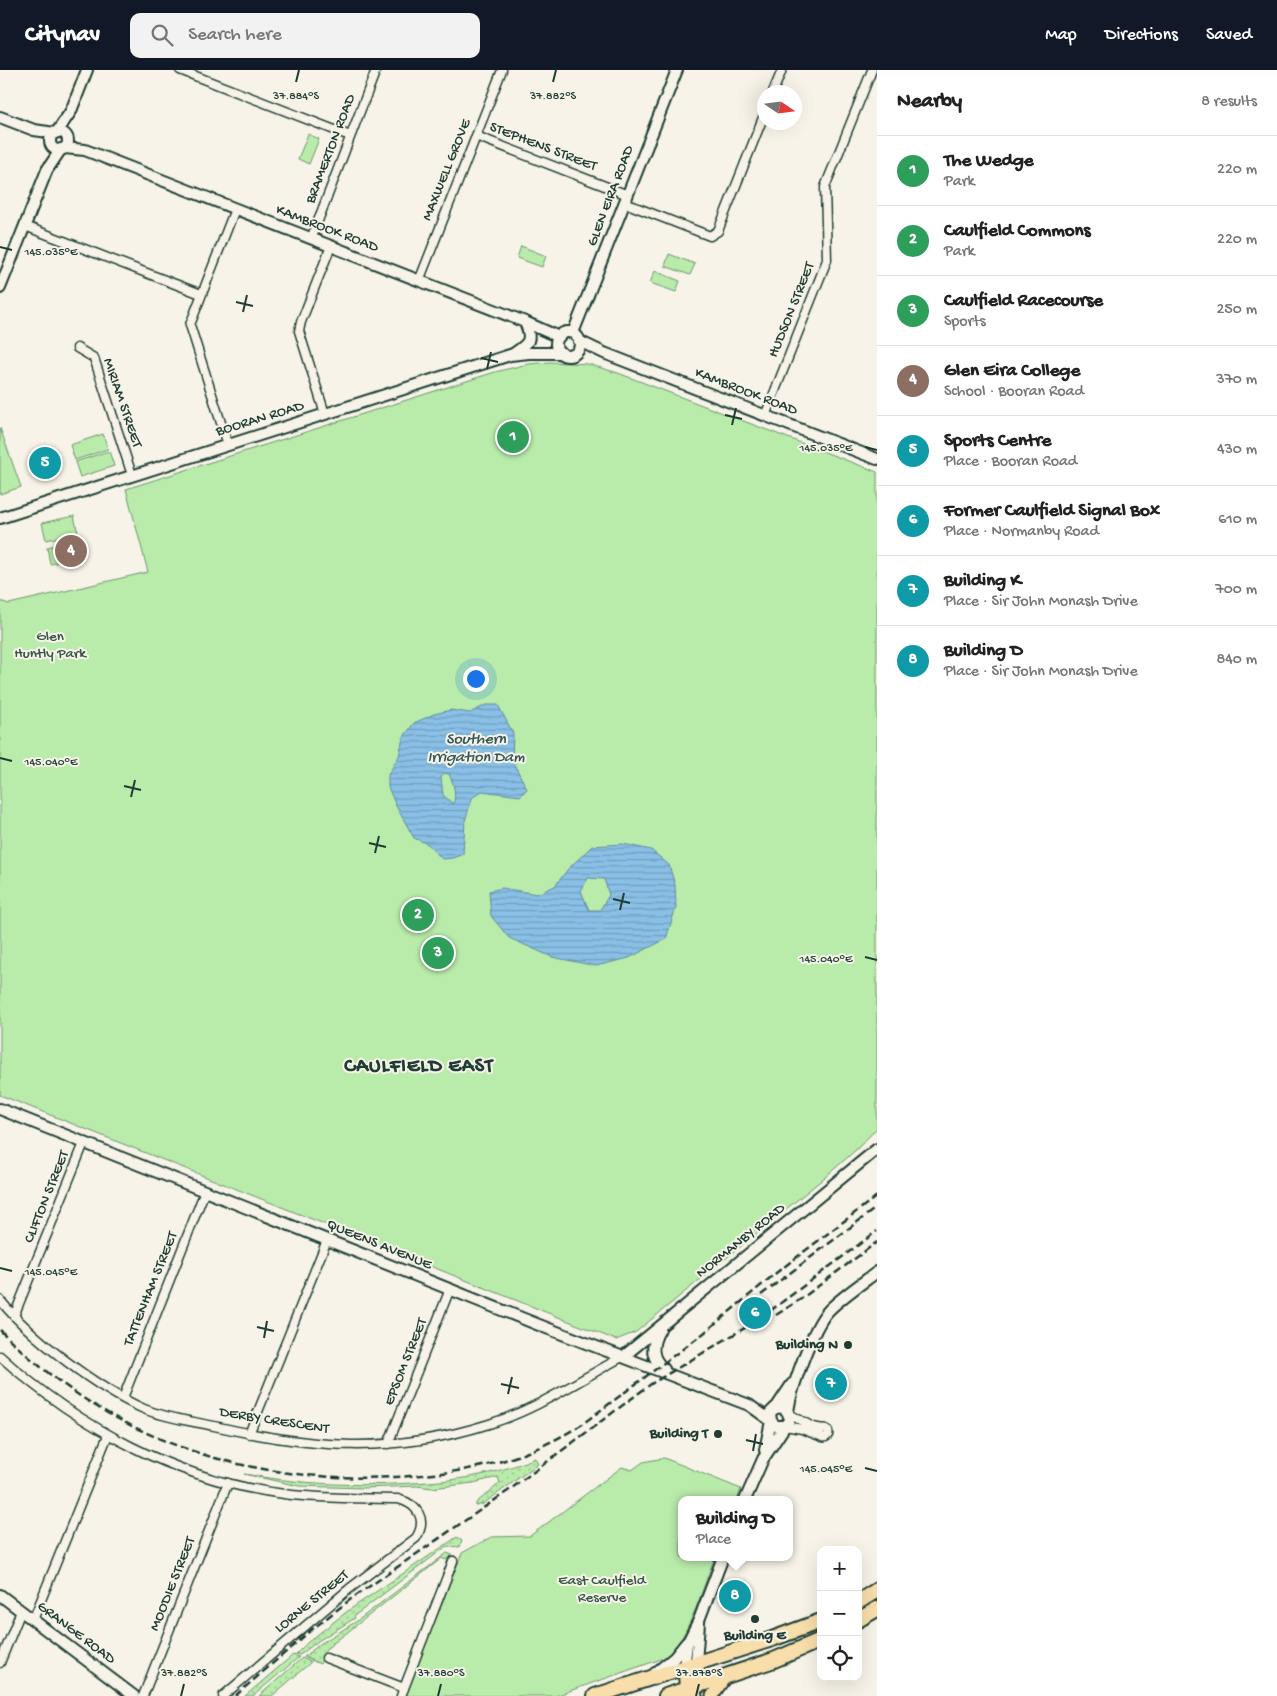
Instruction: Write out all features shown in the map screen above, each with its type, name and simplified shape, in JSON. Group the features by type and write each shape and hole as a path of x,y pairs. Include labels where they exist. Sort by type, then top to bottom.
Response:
{"highway":[{"path":"862,1599 877,1590"},
{"path":"862,1618 877,1609"},
{"path":"595,1696 772,1640 817,1623"},
{"path":"666,1696 690,1692 726,1676 774,1660 817,1642"}],"main road":[{"path":"690,1665 690,1692"},
{"path":"712,1696 726,1676"}],"street":[{"path":"0,288 87,70"},
{"path":"180,70 350,136"},
{"name":"BRAMERTON ROAD","path":"311,239 376,70"},
{"name":"MAXWELL GROVE","path":"419,281 502,70"},
{"name":"GLEN EIRA ROAD","path":"576,337 626,199 677,70"},
{"path":"777,85 782,70"},
{"name":"HUDSON STREET","path":"765,416 827,260 825,187 872,70"},
{"name":"KAMBROOK ROAD","path":"0,117 525,322 558,338"},
{"name":"STEPHENS STREET","path":"476,136 710,236 718,232 758,130"},
{"path":"228,445 190,325 235,209"},
{"path":"25,226 201,294"},
{"path":"325,414 299,331 300,322 331,246"},
{"path":"510,356 528,342 530,335 525,322"},
{"path":"567,332 576,337 579,348 575,353 569,355 562,353 557,348 558,338 567,332"},
{"name":"KAMBROOK ROAD","path":"576,337 604,353 877,459"},
{"name":"BOORAN ROAD","path":"530,353 558,338"},
{"name":"MIRIAM STREET","path":"77,348 94,358 132,476"},
{"name":"BOORAN ROAD","path":"0,518 510,356 530,353 562,353"},
{"name":"KAMBROOK ROAD","path":"575,353 604,353"},
{"name":"QUEENS AVENUE","path":"0,1109 576,1339 749,1405 775,1408"},
{"name":"CLIFTON STREET","path":"14,1316 84,1143"},
{"name":"NORMANBY ROAD","path":"624,1356 877,1149"},
{"name":"TATTENHAM STREET","path":"123,1398 205,1191"},
{"path":"249,1434 327,1240"},
{"path":"747,1496 763,1459 789,1420 790,1398 822,1317 836,1303 877,1272"},
{"name":"EPSOM STREET","path":"388,1444 450,1289"},
{"name":"DERBY CRESCENT","path":"0,1300 14,1316 60,1355 123,1398 155,1412 249,1434 326,1444 365,1446 452,1435 520,1414 624,1356"},
{"path":"663,1324 656,1337 653,1351 659,1365 672,1375"},
{"path":"0,1356 21,1376 52,1399 108,1435 162,1460 228,1483"},
{"path":"763,1459 769,1435 770,1413 797,1377"},
{"name":"QUEENS AVENUE","path":"749,1405 770,1421"},
{"path":"770,1421 776,1426 822,1433 789,1414 783,1408 775,1408"},
{"path":"33,1620 108,1435"},
{"name":"LORNE STREET","path":"223,1696 349,1589 416,1538 422,1526 417,1509 408,1502 398,1499 322,1498 283,1494 228,1483"},
{"name":"MOODIE STREET","path":"143,1696 228,1483"},
{"path":"326,1658 403,1692 452,1561"},
{"path":"651,1677 674,1658 689,1640 699,1620 721,1561"},
{"name":"GRANGE ROAD","path":"0,1595 134,1696"},
{"path":"0,1663 22,1611"},
{"path":"690,1665 699,1620"},
{"path":"689,1640 690,1665"}],"green space":[{"path":"308,134 319,139 309,164 298,159"},
{"path":"521,246 546,256 542,267 517,258"},
{"path":"669,254 695,264 690,275 665,266"},
{"path":"655,271 680,281 676,292 650,283"},
{"name":"Glen Huntly Park","path":"550,362 588,364 618,373 877,472 877,1128 857,1149 824,1178 636,1332 616,1340 0,1095 0,601 9,604 148,572 126,489 495,372 528,364"},
{"path":"0,428 21,487 0,494"},
{"path":"103,434 108,449 75,460 70,445"},
{"path":"109,451 114,466 80,477 75,462"},
{"path":"74,516 78,533 46,540 42,523"},
{"path":"80,540 84,557 50,564 47,547"},
{"path":"535,1458 538,1464 483,1504 476,1506 476,1503 500,1483 498,1477 473,1483 432,1488 417,1486 363,1488 299,1486 244,1474 328,1484 391,1484 444,1481 475,1476 505,1469"},
{"name":"East Caulfield Reserve","path":"664,1458 741,1489 738,1496 678,1496 678,1561 713,1561 683,1636 667,1657 555,1696 405,1696 462,1553 491,1537 530,1536 622,1467 632,1470 643,1462"},
{"path":"457,1537 462,1541 459,1547 447,1546 354,1616 355,1618 318,1641 300,1655 296,1654 308,1642 349,1610"},
{"path":"447,1553 455,1556 445,1560 442,1558 326,1649 320,1664 304,1657 320,1644 357,1621"},
{"path":"293,1655 299,1657 253,1696 245,1696"},
{"path":"302,1658 311,1662 272,1696 259,1696"}],"water":[{"name":"Southern Irrigation Dam","path":"486,705 498,705 513,733 512,760 527,789 520,796 482,791 472,798 465,821 463,854 453,858 442,859 428,844 414,838 396,806 388,787 388,775 399,756 403,738 414,723 434,714 451,710 470,713","holes":["444,773 449,774 455,793 453,804 443,795 441,778"]},
{"path":"623,844 651,850 669,865 675,885 676,907 666,939 629,958 596,966 552,957 509,938 491,916 489,891 502,888 537,894 555,886 568,869 592,846","holes":["588,878 604,879 609,895 600,910 589,910 581,891"]}],"railway":[{"path":"0,1330 42,1368 86,1400 133,1426 181,1447 232,1462 284,1472 339,1477 395,1477 445,1473 492,1464 514,1457 536,1449 581,1425 704,1333 776,1273 877,1196"},
{"path":"761,1295 877,1207"},
{"path":"235,1696 310,1631 351,1599 508,1491 651,1384 758,1320 877,1231"},
{"path":"776,1315 801,1299 877,1242"}],"place":[{"name":"The Wedge","path":"513,437"},
{"name":"Sports Centre","path":"45,463"},
{"name":"Glen Eira College","path":"71,551"},
{"name":"Caulfield Commons","path":"418,915"},
{"name":"Caulfield Racecourse","path":"438,953"},
{"name":"Former Caulfield Signal Box","path":"755,1313"},
{"name":"Building N","path":"848,1345"},
{"name":"Building K","path":"831,1384"},
{"name":"Building T","path":"718,1434"},
{"name":"Building D","path":"735,1596"},
{"name":"Building E","path":"755,1619"}],"district":[{"name":"CAULFIELD EAST","path":"419,1067"}]}
